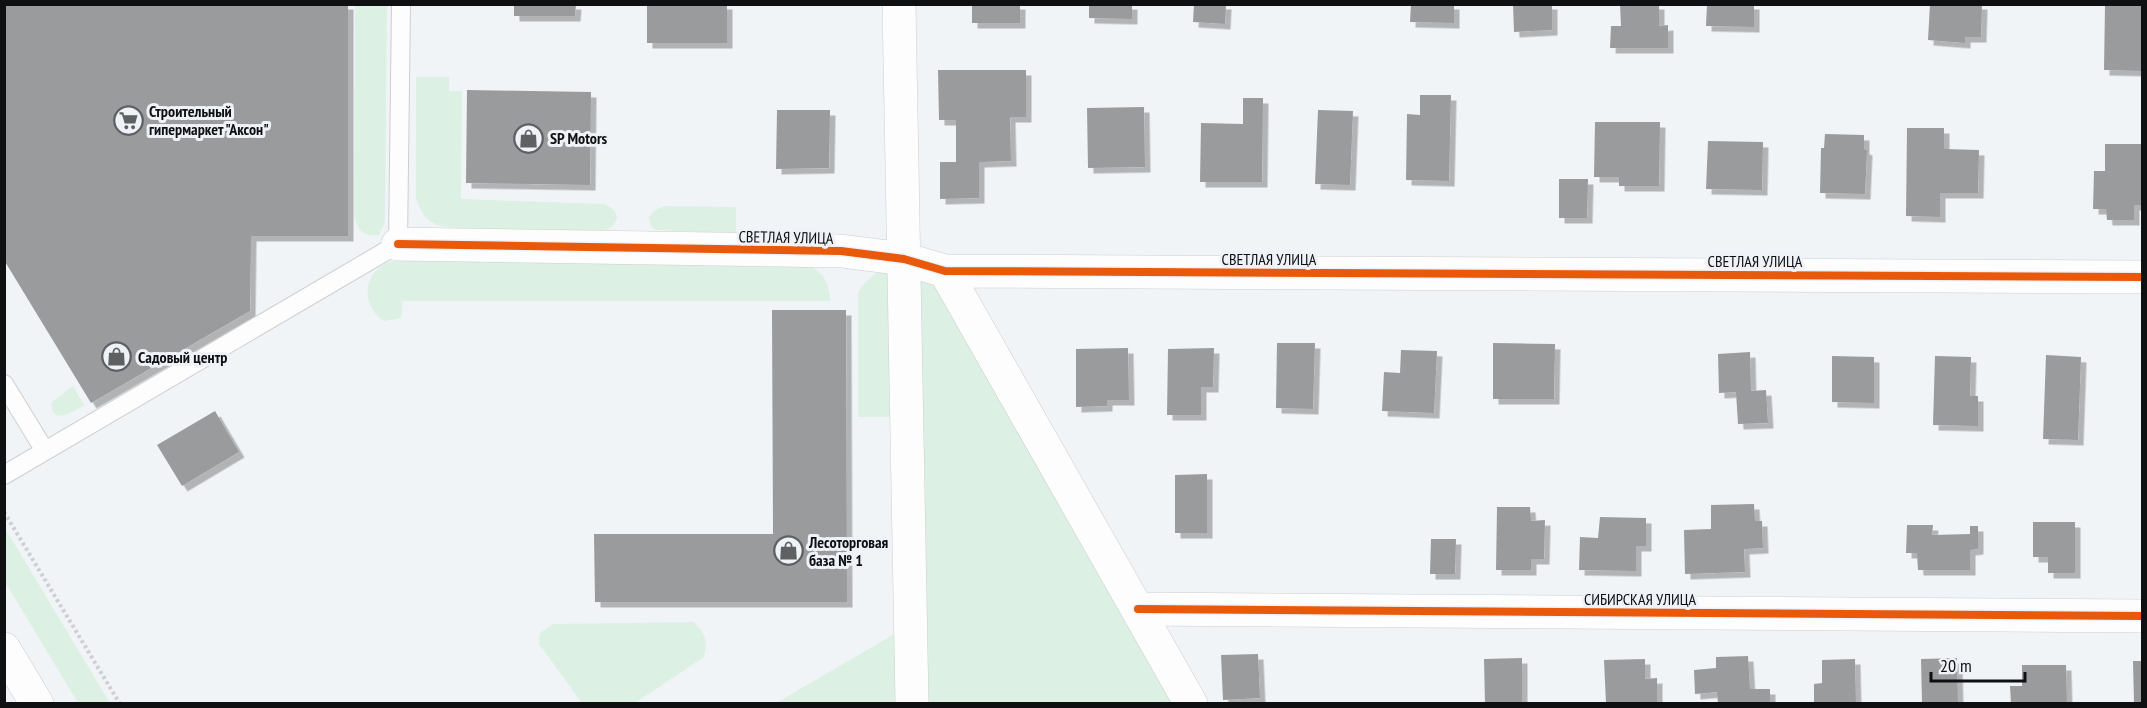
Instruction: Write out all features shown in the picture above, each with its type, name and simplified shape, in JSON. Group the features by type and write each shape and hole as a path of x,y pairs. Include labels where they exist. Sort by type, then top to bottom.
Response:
{"street":[{"path":"899,4 912,704"},
{"name":"СВЕТЛАЯ УЛИЦА","path":"398,244 841,251 904,259 945,271 2142,277"},
{"path":"945,271 1191,704"},
{"name":"СИБИРСКАЯ УЛИЦА","path":"1138,609 2142,616"},
{"path":"4,649 38,704"}],"lane":[{"path":"4,475 398,244 401,4"},
{"path":"4,384 45,451"}],"path":[{"path":"4,512 120,704"}],"green space":[{"path":"355,5 387,5 385,222 379,235 365,234 357,225 354,215"},
{"path":"416,77 449,77 449,91 462,91 461,199 604,204 615,212 617,217 613,226 594,232 460,228 431,222 419,207 416,198"},
{"path":"664,206 736,207 736,233 655,230 651,226 649,217 655,210"},
{"path":"403,258 807,264 825,279 831,301 403,301 401,318 384,321 373,311 370,304 369,283 380,267"},
{"path":"893,270 896,417 858,417 858,293 872,276"},
{"path":"918,277 939,284 1177,703 925,703"},
{"path":"73,386 84,405 64,415 54,414 52,402"},
{"path":"5,528 110,703 78,703 5,582"},
{"path":"694,622 705,638 704,657 635,703 582,703 539,644 540,633 553,624"},
{"path":"903,629 901,703 776,703"}],"building":[{"path":"4,4 348,4 348,236 251,236 250,311 91,403 4,260"},
{"path":"514,4 576,4 575,16 514,16"},
{"path":"647,4 727,4 727,43 647,43"},
{"path":"972,4 1020,4 1020,23 972,23"},
{"path":"1089,4 1132,4 1132,19 1089,18"},
{"path":"1194,4 1226,4 1225,24 1193,22"},
{"path":"1411,4 1454,4 1454,23 1410,22"},
{"path":"1513,4 1552,4 1552,30 1514,32"},
{"path":"1620,4 1659,4 1659,26 1668,25 1668,48 1610,48 1611,26 1621,26"},
{"path":"1707,4 1754,4 1754,27 1706,26"},
{"path":"1930,4 1982,4 1981,37 1965,37 1965,43 1928,40"},
{"path":"2105,4 2142,4 2142,71 2104,70"},
{"path":"938,70 1026,70 1026,117 1010,117 1011,161 979,162 979,198 940,199 940,162 956,162 956,120 939,120"},
{"name":"SP Motors","path":"467,90 591,92 590,185 466,183"},
{"path":"1420,95 1451,95 1449,181 1406,180 1407,114 1420,115"},
{"path":"1243,98 1263,98 1262,182 1200,182 1201,123 1243,124"},
{"path":"1144,107 1145,167 1088,168 1087,108"},
{"path":"777,110 830,110 829,168 776,169"},
{"path":"1318,110 1353,111 1350,185 1315,184"},
{"path":"1595,122 1660,122 1659,186 1619,186 1619,177 1594,177"},
{"path":"1907,128 1944,128 1944,149 1979,150 1978,193 1940,193 1940,217 1906,216"},
{"path":"1825,134 1864,135 1864,149 1867,150 1865,194 1820,193 1821,148 1824,148"},
{"path":"1708,141 1763,142 1762,190 1706,189"},
{"path":"2105,144 2142,144 2142,205 2134,205 2134,220 2107,220 2106,209 2093,209 2094,171 2105,171"},
{"path":"1559,179 1588,179 1587,218 1559,218"},
{"path":"772,310 846,310 847,602 595,602 594,534 773,534"},
{"path":"1277,343 1315,343 1313,409 1276,408"},
{"path":"1493,343 1555,344 1554,399 1493,399"},
{"path":"1128,348 1129,400 1107,400 1107,406 1076,407 1076,349"},
{"path":"1214,348 1213,387 1201,387 1201,415 1167,415 1168,349"},
{"path":"1401,350 1437,351 1434,413 1382,411 1384,372 1400,373"},
{"path":"1750,352 1751,391 1766,390 1768,423 1738,424 1736,392 1719,393 1718,354"},
{"path":"2046,355 2081,357 2078,440 2043,439"},
{"path":"1832,356 1874,357 1874,403 1832,402"},
{"path":"1935,356 1971,357 1970,396 1978,396 1978,426 1933,425"},
{"path":"215,411 239,452 182,486 157,445"},
{"path":"1207,474 1207,533 1175,533 1175,475"},
{"path":"1754,504 1755,521 1762,521 1763,548 1744,549 1745,572 1685,574 1684,530 1711,529 1711,505"},
{"path":"1497,507 1530,507 1531,521 1545,520 1544,559 1531,559 1531,570 1496,570"},
{"path":"1600,517 1646,518 1646,546 1636,546 1636,571 1579,570 1580,537 1598,538"},
{"path":"2033,522 2075,522 2075,573 2048,573 2048,557 2033,557"},
{"path":"1907,525 1933,525 1932,535 1970,534 1970,526 1978,526 1978,549 1970,550 1970,570 1918,570 1917,553 1906,553"},
{"path":"1431,539 1456,539 1455,574 1430,574"},
{"path":"1258,654 1260,698 1223,700 1221,655"},
{"path":"1748,656 1750,689 1770,689 1770,704 1718,704 1717,692 1695,694 1694,670 1716,668 1716,657"},
{"path":"1522,658 1522,704 1485,704 1484,659"},
{"path":"1957,658 1958,704 1922,704 1921,659"},
{"path":"1645,659 1645,679 1657,678 1657,702 1606,703 1604,660"},
{"path":"1855,659 1856,704 1814,704 1814,684 1822,683 1822,660"},
{"path":"2133,661 2142,661 2142,704 2134,704"},
{"path":"2022,665 2066,665 2067,704 2011,704 2010,686 2022,686"}],"cycle path":[{"path":"398,244 841,251 904,259 945,271 2142,277"},
{"path":"1138,609 2142,616"}],"place":[{"name":"Строительный гипермаркет \"Аксон\"","path":"128,120"},
{"name":"SP Motors","path":"529,138"},
{"name":"Садовый центр","path":"117,357"},
{"name":"Лесоторговая база № 1","path":"788,551"}]}
